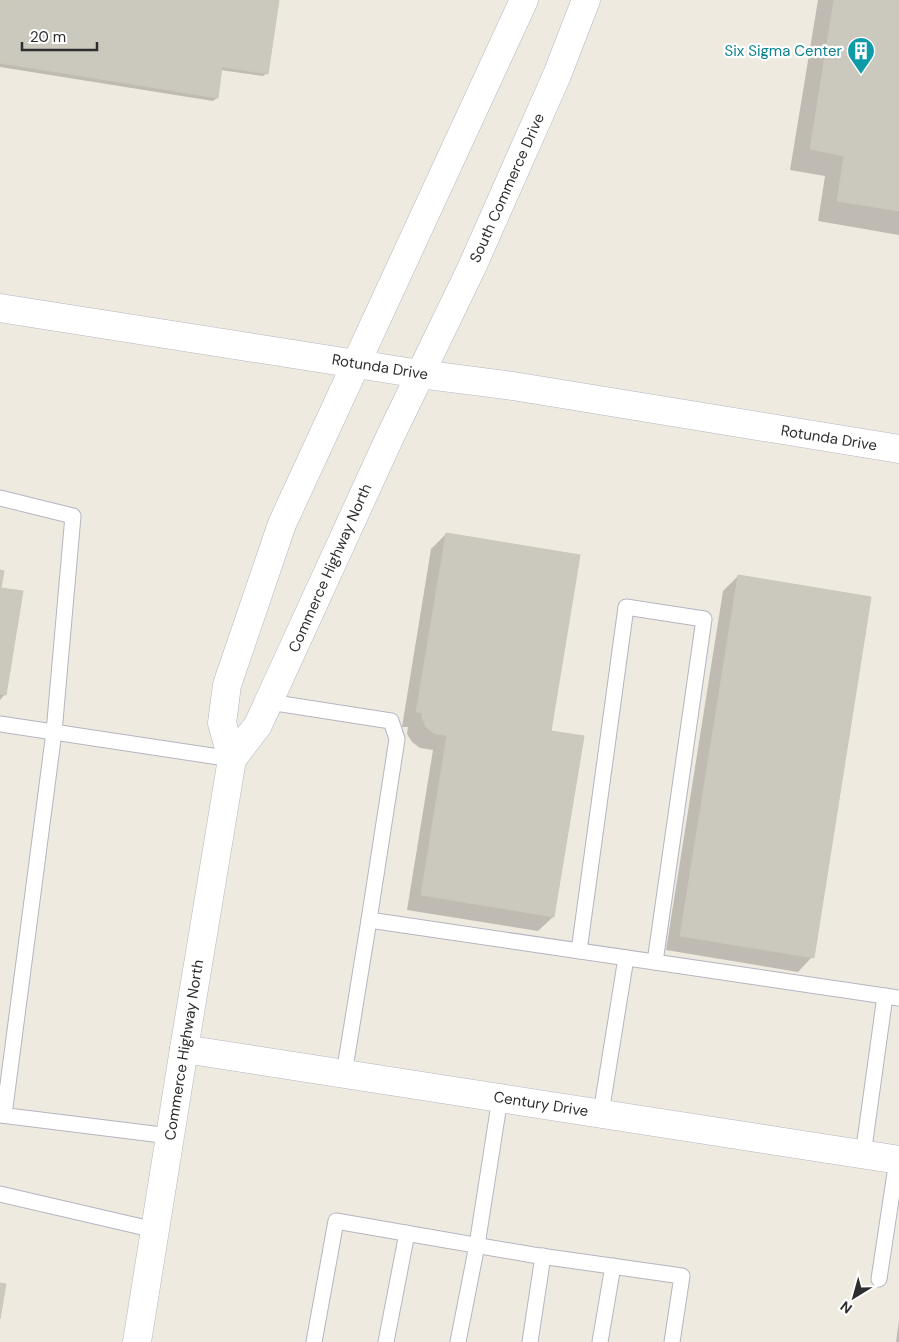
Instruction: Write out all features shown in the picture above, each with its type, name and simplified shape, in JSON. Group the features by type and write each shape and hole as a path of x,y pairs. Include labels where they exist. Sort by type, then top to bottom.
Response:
{"street":[{"path":"357,364 524,0"},
{"name":"South Commerce Drive","path":"420,374 472,267 506,191 557,75 586,0"},
{"name":"Rotunda Drive","path":"0,308 420,374 513,386 899,449"},
{"name":"Commerce Highway North","path":"137,1342 232,759 222,723 227,685 282,524 357,364"},
{"name":"Commerce Highway North","path":"232,759 258,725 420,374"},
{"path":"760,427 867,457 899,462"},
{"name":"Rotunda Drive","path":"760,427 899,430"},
{"name":"Century Drive","path":"184,1049 898,1160"}],"lane":[{"path":"0,498 73,516 54,732 2,1115 170,1136"},
{"path":"579,951 626,607 704,619 656,962"},
{"path":"269,702 391,722 397,739 344,1074"},
{"path":"0,724 232,759"},
{"path":"369,920 892,997 863,1154"},
{"path":"601,1114 626,958"},
{"path":"458,1342 477,1245 500,1098"},
{"path":"878,1278 898,1160"},
{"path":"0,1194 155,1230"},
{"path":"314,1342 336,1221 543,1256 682,1276 672,1342"},
{"path":"386,1342 407,1233"},
{"path":"530,1342 543,1256"},
{"path":"600,1342 613,1266"}],"building":[{"path":"0,0 279,0 268,74 222,67 218,98 0,63"},
{"name":"Six Sigma Center","path":"834,0 899,0 899,211 837,201 844,156 810,149"},
{"path":"446,533 580,555 551,731 584,736 554,917 421,895 447,735 435,734 426,727 422,713 416,712"},
{"path":"0,570 4,571 1,588 23,591 6,695 0,694"},
{"path":"738,575 871,597 814,958 680,936"},
{"path":"0,1283 6,1284 0,1319"}],"place":[{"name":"Six Sigma Center","path":"861,75"}]}
